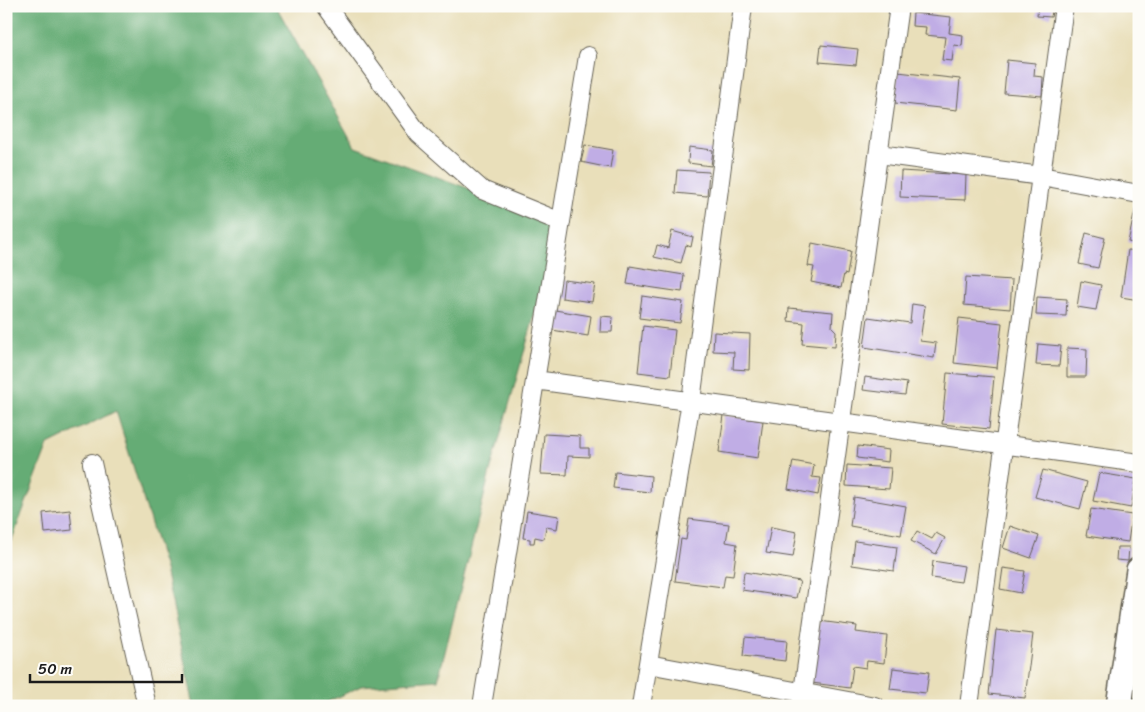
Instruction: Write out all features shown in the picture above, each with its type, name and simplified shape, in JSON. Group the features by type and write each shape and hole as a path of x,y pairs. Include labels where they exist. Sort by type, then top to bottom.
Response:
{"street":[{"path":"326,6 419,134 482,190 561,222"},
{"path":"641,706 691,401 743,6"},
{"path":"801,700 900,6"},
{"path":"969,706 1064,6"},
{"path":"482,706 588,56"},
{"path":"879,154 1041,176 1139,194"},
{"path":"535,380 1139,463"},
{"path":"92,463 147,706"},
{"path":"1120,706 1139,570"},
{"path":"648,664 801,700 875,706"}],"green space":[{"path":"6,6 276,6 355,147 561,222 490,472 438,680 361,686 319,706 194,706 165,569 116,411 48,445 6,555"}],"building":[{"path":"1038,6 1053,6 1051,17 1037,16"},
{"path":"913,13 951,17 949,33 963,35 962,46 954,45 952,61 942,60 945,37 925,35 926,27 912,26"},
{"path":"821,45 858,49 856,65 819,62"},
{"path":"1007,60 1035,63 1034,76 1043,77 1042,96 1004,93"},
{"path":"898,72 960,79 957,110 895,103"},
{"path":"585,145 613,150 610,168 581,162"},
{"path":"689,147 713,150 711,166 688,163"},
{"path":"677,170 709,172 707,196 675,193"},
{"path":"901,171 966,175 965,200 900,197"},
{"path":"1136,206 1139,207 1139,244 1128,242"},
{"path":"672,231 693,237 691,247 686,245 681,263 654,257 657,245 668,248"},
{"path":"1086,233 1105,238 1098,268 1079,264"},
{"path":"812,243 851,251 847,275 844,274 841,288 811,282 814,267 808,266"},
{"path":"1128,250 1139,251 1139,300 1121,297"},
{"path":"630,266 684,275 682,292 627,284"},
{"path":"966,277 1012,280 1010,309 964,305"},
{"path":"564,280 595,284 592,302 562,298"},
{"path":"1081,281 1101,285 1096,310 1077,307"},
{"path":"642,296 683,302 680,323 639,318"},
{"path":"1037,297 1067,299 1066,316 1036,315"},
{"path":"912,304 925,306 920,341 936,343 934,358 864,347 868,317 910,323"},
{"path":"789,308 833,312 832,327 836,331 835,347 802,344 804,323 788,321"},
{"path":"555,310 591,316 588,336 552,330"},
{"path":"601,316 613,317 612,332 600,332"},
{"path":"959,318 1002,323 997,368 954,363"},
{"path":"643,326 675,330 670,376 638,372"},
{"path":"714,332 750,334 749,370 733,369 734,352 713,351"},
{"path":"1038,344 1061,346 1059,366 1036,365"},
{"path":"1067,348 1087,349 1086,377 1067,377"},
{"path":"947,373 994,377 989,429 942,424"},
{"path":"865,377 907,383 905,395 863,390"},
{"path":"724,415 763,421 758,458 719,452"},
{"path":"544,434 580,436 580,448 589,448 589,457 568,456 567,475 541,474"},
{"path":"858,446 889,450 888,462 857,458"},
{"path":"793,461 814,465 812,477 821,478 818,495 788,489"},
{"path":"847,465 891,468 889,489 846,486"},
{"path":"1043,470 1087,482 1080,509 1035,497"},
{"path":"615,472 651,476 650,492 613,488"},
{"path":"1099,473 1136,479 1131,508 1093,501"},
{"path":"854,497 906,506 901,535 850,526"},
{"path":"1091,509 1132,515 1128,542 1086,536"},
{"path":"70,510 72,530 45,533 43,513"},
{"path":"527,511 559,516 557,529 546,527 544,539 535,537 534,543 530,543 530,539 523,538"},
{"path":"689,519 729,524 726,542 737,544 733,576 725,575 723,587 675,581 681,539 686,540"},
{"path":"1010,526 1039,536 1031,558 1003,548"},
{"path":"771,527 797,532 793,557 766,553"},
{"path":"917,531 932,539 936,533 945,538 936,554 911,541"},
{"path":"855,541 897,547 894,571 852,565"},
{"path":"1117,547 1129,547 1128,561 1116,560"},
{"path":"933,561 964,566 961,582 931,578"},
{"path":"1003,568 1025,571 1021,593 1000,589"},
{"path":"744,572 800,581 796,598 742,590"},
{"path":"819,621 857,626 856,632 887,636 884,663 867,661 866,668 853,666 850,688 812,683"},
{"path":"996,630 1033,634 1025,698 989,694"},
{"path":"745,637 787,641 785,661 743,656"},
{"path":"893,668 929,672 926,693 890,689"}]}
